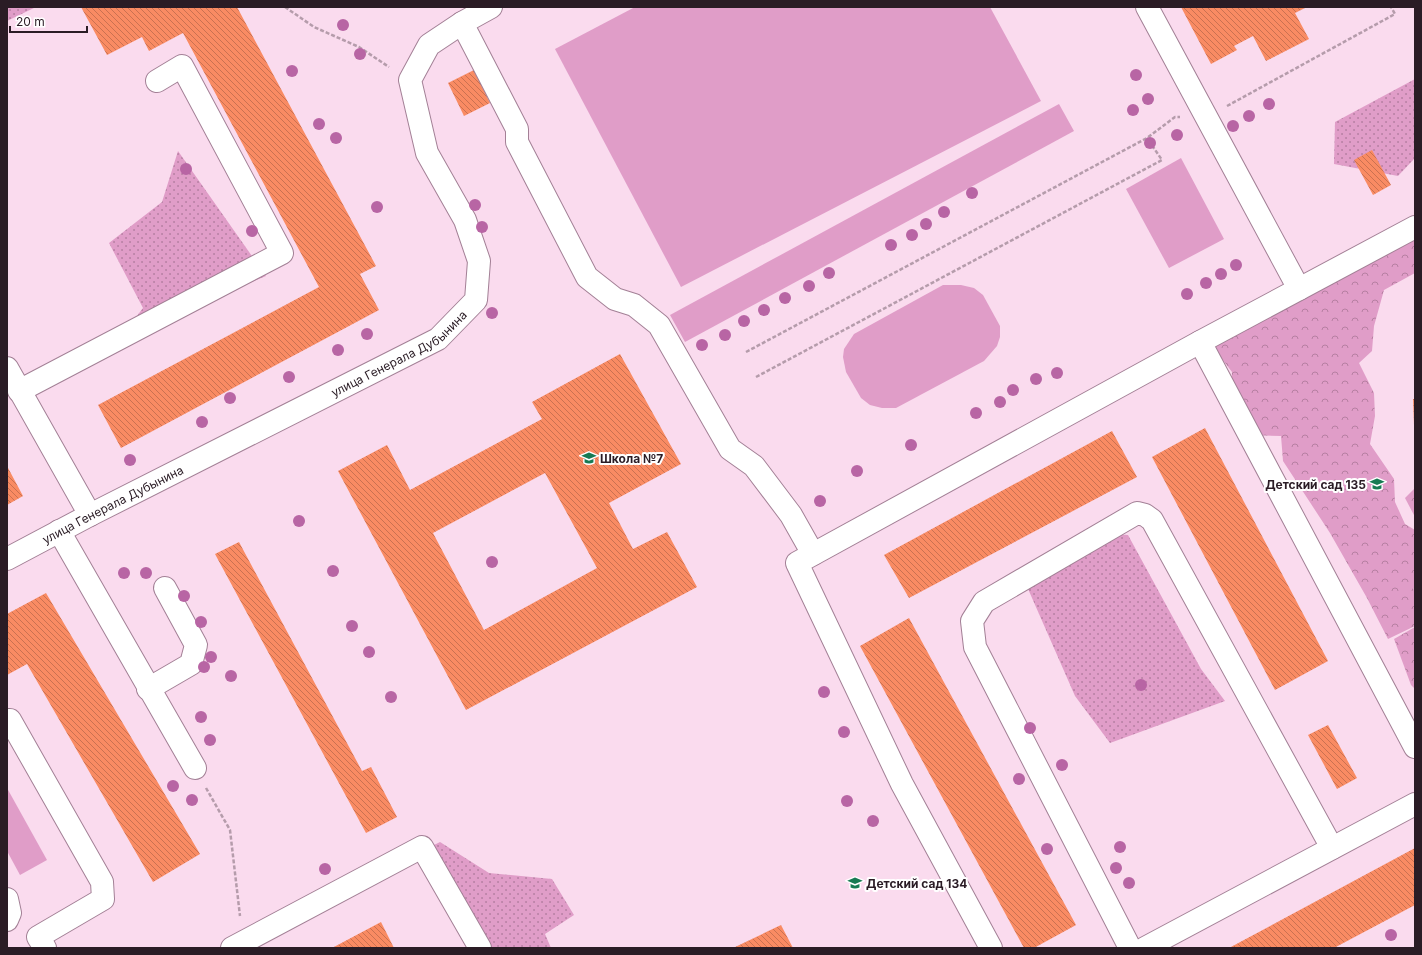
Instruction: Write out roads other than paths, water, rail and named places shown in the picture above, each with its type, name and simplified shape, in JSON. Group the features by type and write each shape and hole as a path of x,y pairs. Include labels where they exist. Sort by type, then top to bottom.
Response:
{"street":[{"path":"491,7 462,23 517,129 517,142 586,277 615,299 634,305 658,325 730,449 754,466 791,515 813,554"},
{"path":"1147,7 1299,289"},
{"name":"улица Генерала Дубынина","path":"7,559 90,515 438,339 476,300 479,261 465,220 428,153 410,80 429,45 462,23"},
{"path":"19,391 282,253 182,66 157,81"},
{"path":"991,948 902,784 798,563 1200,342 1415,227"},
{"path":"1200,342 1415,747"},
{"path":"7,368 90,515"},
{"path":"1130,948 975,647 972,621 984,602 1137,513 1145,515 1152,520 1332,848"},
{"path":"59,531 148,689 195,768"},
{"path":"148,689 191,664 196,645 165,588"},
{"path":"7,720 10,720 102,882 103,899 38,937 45,948"},
{"path":"1145,948 1415,804"},
{"path":"237,945 422,847 480,948"},
{"path":"7,899 10,913 7,920"}],"place":[{"name":"Школа №7","path":"589,458"},
{"name":"Детский сад 135","path":"1377,484"},
{"name":"Детский сад 134","path":"855,883"}]}
